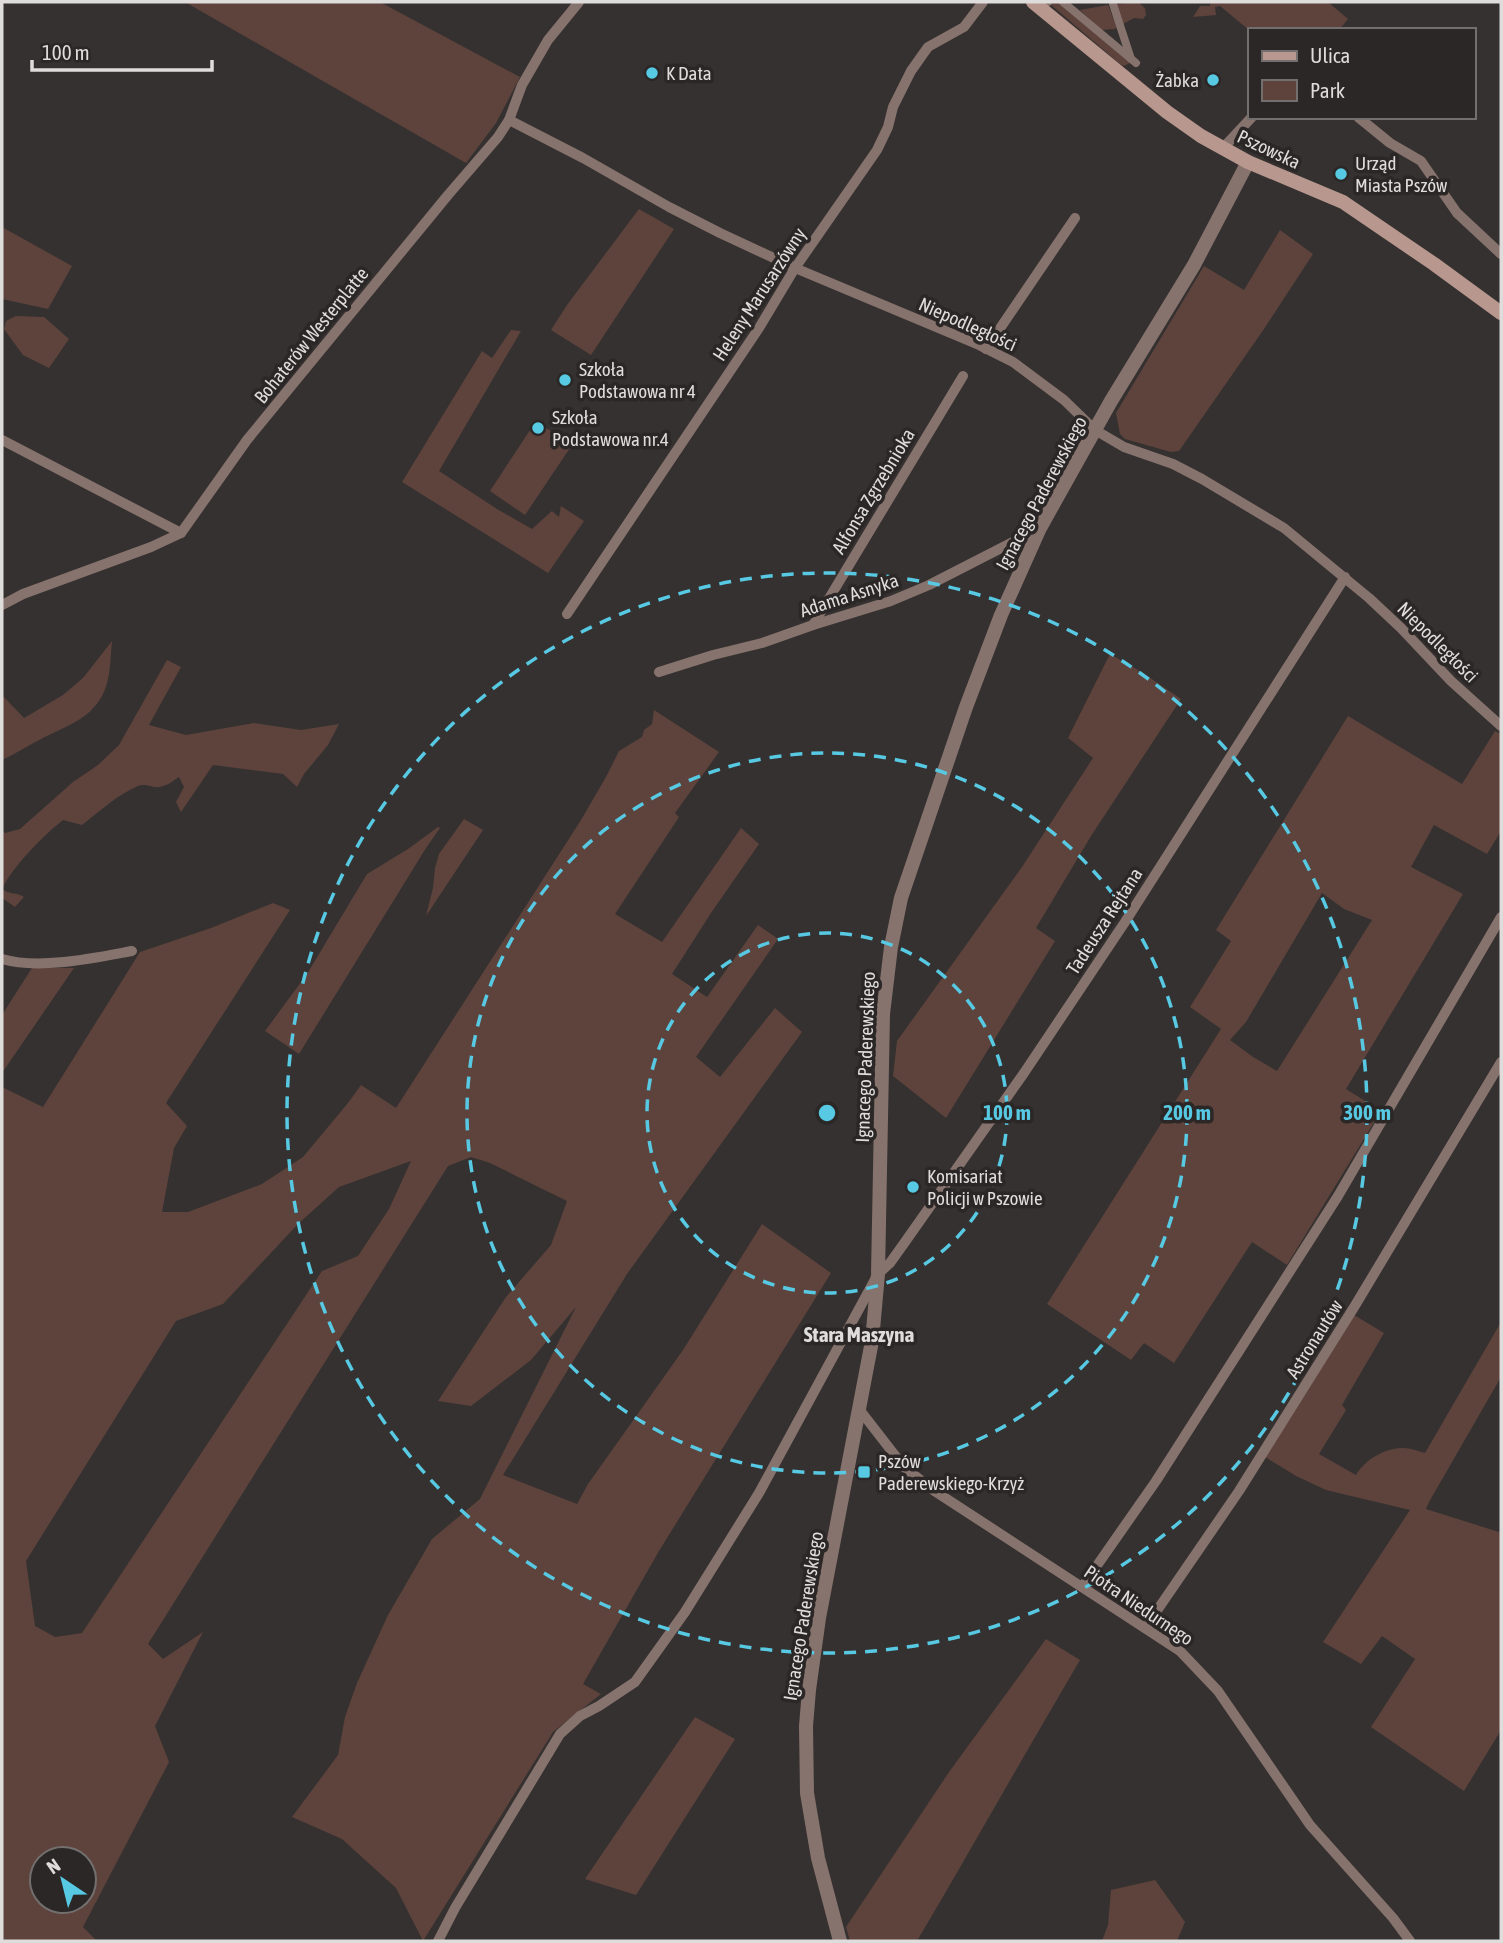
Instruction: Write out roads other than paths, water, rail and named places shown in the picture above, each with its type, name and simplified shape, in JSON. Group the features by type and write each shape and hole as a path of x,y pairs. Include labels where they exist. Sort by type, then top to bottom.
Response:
{"main road":[{"name":"Pszowska","path":"1033,2 1167,112 1248,162 1343,202 1501,313"}],"street":[{"name":"Bohaterów Westerplatte","path":"2,605 23,594 151,547 181,533 247,440 498,137 509,120 522,85 548,40 579,2"},
{"name":"Heleny Marusarzówny","path":"567,614 759,328 794,268 877,150 911,71 928,47 964,27 983,2"},
{"path":"1063,2 1133,61 1113,4"},
{"path":"1223,148 1250,119"},
{"path":"1361,119 1390,142 1422,161 1457,213 1501,254"},
{"name":"Niepodległości","path":"509,120 583,158 668,207 794,268 1013,362 1064,400 1096,430 1124,447 1173,464 1202,479 1284,528 1345,577 1401,628 1451,681 1501,726"},
{"name":"Ignacego Paderewskiego","path":"840,1941 818,1858 807,1793 806,1726 819,1618 873,1341 878,1274 883,1014 891,947 901,898 996,627 1040,528 1194,265 1248,162"},
{"path":"986,349 1075,218"},
{"name":"Alfonsa Zgrzebnioka","path":"813,625 963,376"},
{"path":"2,440 181,533"},
{"name":"Adama Asnyka","path":"659,672 762,643 891,601 929,585 1040,528"},
{"name":"Tadeusza Rejtana","path":"438,1941 455,1908 560,1734 580,1716 635,1682 685,1612 759,1493 878,1274 890,1263 1024,1073 1147,888 1345,577"},
{"path":"1082,1587 1156,1482 1338,1196 1501,917"},
{"path":"2,959 13,963 52,962 132,951"},
{"name":"Astronautów","path":"1145,1628 1245,1482 1356,1304 1501,1062"},
{"name":"Piotra Niedurnego","path":"859,1409 904,1467 933,1490 1180,1651 1218,1691 1310,1825 1393,1918 1410,1941"}],"place":[{"name":"K Data","path":"652,73"},
{"name":"Żabka","path":"1213,80"},
{"name":"Urząd Miasta Pszów","path":"1341,174"},
{"name":"Szkoła Podstawowa nr 4","path":"565,380"},
{"name":"Szkoła Podstawowa nr.4","path":"538,428"},
{"name":"Komisariat Policji w Pszowie","path":"913,1187"},
{"name":"Pszów Paderewskiego-Krzyż","path":"864,1472"}],"district":[{"name":"Stara Maszyna","path":"859,1334"}]}
